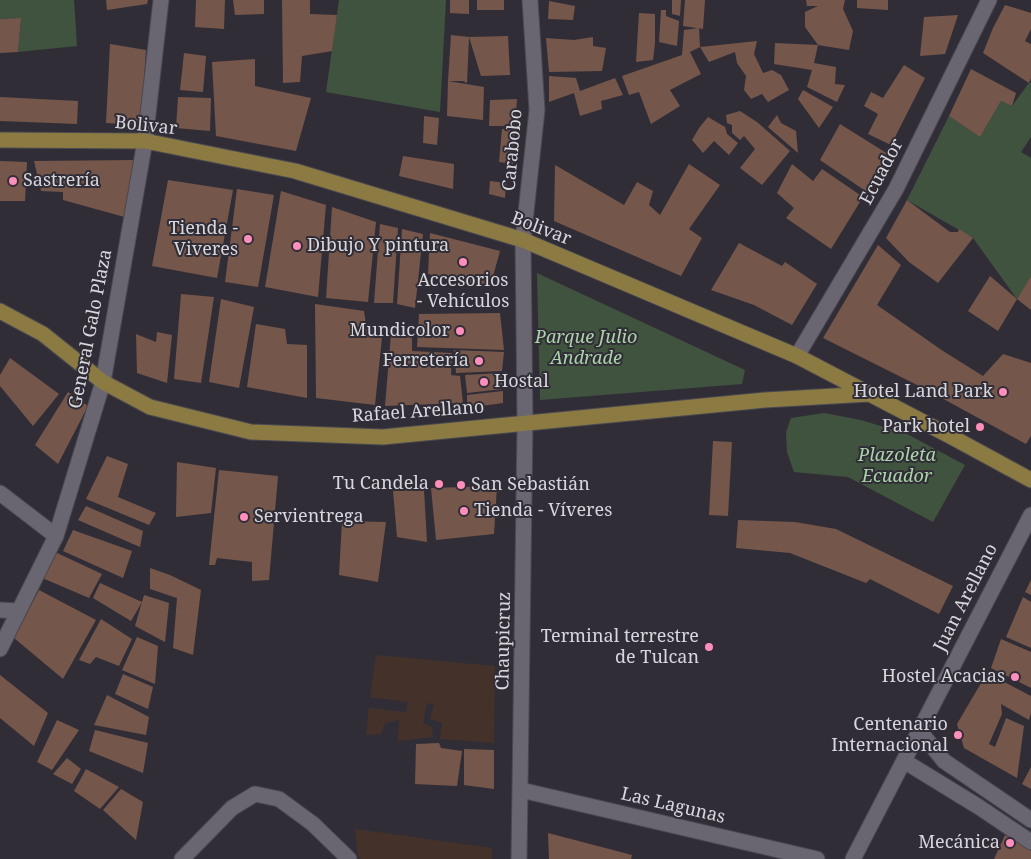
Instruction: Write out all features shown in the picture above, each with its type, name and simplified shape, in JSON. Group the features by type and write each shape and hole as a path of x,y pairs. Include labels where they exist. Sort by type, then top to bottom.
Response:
{"main road":[{"name":"Bolivar","path":"0,140 145,141 295,171 523,240 797,356 1031,480"},
{"name":"Rafael Arellano","path":"0,311 44,334 103,382 150,407 251,432 383,437 765,400 870,394"}],"street":[{"name":"General Galo Plaza","path":"0,649 56,536 103,382 145,141 162,0"},
{"name":"Carabobo","path":"525,423 523,240 537,110 530,0"},
{"name":"Ecuador","path":"797,356 896,189 989,0"},
{"name":"Chaupicruz","path":"519,859 525,423"},
{"path":"0,493 56,536"},
{"name":"Juan Arellano","path":"853,859 1031,515"},
{"path":"0,610 19,611"},
{"path":"919,730 944,761 1031,820"},
{"path":"904,761 979,807 1031,842"},
{"name":"Las Lagunas","path":"521,790 817,859"},
{"path":"182,859 232,808 255,794 279,799 313,824 349,859"}],"shaded area":[{"path":"376,655 495,666 494,743 440,739 442,723 430,719 434,704 427,703 423,723 432,727 433,737 398,741 399,720 385,723 381,734 366,735 369,708 406,712 408,702 370,697"},
{"path":"355,829 492,848 492,859 361,859 358,856"}],"green space":[{"path":"0,0 74,0 77,46 18,52 21,18 0,19"},
{"path":"339,0 446,0 440,112 326,92"},
{"path":"1029,83 1031,83 1031,137 1021,152 1031,158 1031,276 1017,299 973,238 907,200 949,116 980,137 1001,101 1012,106"},
{"name":"Parque Julio Andrade","path":"537,273 745,370 742,384 540,400"},
{"name":"Plazoleta Ecuador","path":"824,413 861,420 907,434 965,465 933,522 848,477 794,472 787,452 786,432 791,418"}],"building":[{"path":"106,0 148,0 147,4 107,10"},
{"path":"196,0 225,0 224,29 195,27"},
{"path":"233,0 264,0 264,14 235,15"},
{"path":"282,0 310,0 310,14 337,15 332,51 302,56 300,82 283,83"},
{"path":"450,0 469,0 469,14 450,13"},
{"path":"477,0 504,0 504,10 477,10"},
{"path":"672,0 681,0 680,16 672,14"},
{"path":"685,0 705,0 703,29 683,26"},
{"path":"806,0 845,0 843,9 853,31 849,50 818,45 805,27 805,12 818,6 807,6"},
{"path":"857,0 888,0 888,10 857,8"},
{"path":"549,1 575,6 573,20 548,19"},
{"path":"1005,5 1031,13 1031,29 1025,41 1031,44 1031,78 1029,83 983,53"},
{"path":"661,10 666,10 666,16 679,21 677,46 659,42"},
{"path":"639,13 655,14 655,43 653,60 636,62"},
{"path":"958,15 945,54 920,56 924,17"},
{"path":"21,18 18,52 0,53 0,19"},
{"path":"699,28 700,47 690,52 701,74 670,90 680,106 651,124 639,92 629,95 622,76 682,55 684,30"},
{"path":"451,35 469,37 467,83 463,81 448,81"},
{"path":"508,36 510,75 481,76 469,37"},
{"path":"593,37 593,46 606,48 602,71 549,72 546,38 574,40"},
{"path":"757,41 754,54 763,73 772,70 781,75 789,90 768,102 762,94 751,99 744,90 746,76 737,63 735,52 709,62 700,47"},
{"path":"775,43 818,45 814,63 836,67 835,84 845,85 837,102 807,87 812,70 774,64"},
{"path":"110,44 146,50 143,125 106,123"},
{"path":"184,53 206,56 203,92 180,90"},
{"path":"255,59 255,86 311,98 296,151 216,136 212,62"},
{"path":"904,65 925,78 891,145 868,134 878,114 864,106 871,92 883,98"},
{"path":"971,69 1016,93 1012,106 1001,101 980,137 949,116"},
{"path":"549,76 576,78 580,91 615,78 623,95 601,101 602,109 580,116 574,93 549,102"},
{"path":"448,81 484,87 483,120 447,116"},
{"path":"803,90 833,107 819,128 798,99"},
{"path":"0,97 78,101 77,124 0,121"},
{"path":"178,97 211,98 210,131 176,128"},
{"path":"517,99 515,126 489,126 490,100"},
{"path":"740,111 757,122 790,151 762,185 740,168 755,149 744,136 740,140 732,133 732,125 727,123 726,115"},
{"path":"777,115 781,123 796,131 798,153 768,127"},
{"path":"424,116 439,118 437,145 423,143"},
{"path":"708,117 725,127 727,134 738,143 729,155 714,141 703,153 692,140"},
{"path":"840,124 888,154 867,192 820,160"},
{"path":"502,129 515,130 513,164 499,162"},
{"path":"403,156 454,164 453,189 399,176"},
{"path":"135,160 128,218 63,200 63,192 41,191 34,161"},
{"name":"Sastrería","path":"0,161 27,162 25,201 0,201"},
{"path":"689,164 720,185 689,229 702,238 681,276 554,221 555,165 624,205 637,182 653,191 649,205 660,215"},
{"path":"792,164 813,181 822,169 863,197 831,249 786,218 794,208 777,193"},
{"path":"168,180 233,190 217,278 152,266"},
{"path":"490,181 506,183 505,198 489,194"},
{"name":"Tienda - Viveres","path":"237,189 274,195 258,287 225,282"},
{"name":"Dibujo Y pintura","path":"281,191 326,205 318,297 265,287"},
{"path":"907,200 950,232 958,232 959,229 973,238 938,283 909,262 886,238"},
{"path":"332,207 376,222 368,302 326,298"},
{"path":"380,224 398,228 393,303 374,303"},
{"path":"402,229 423,234 415,308 397,304"},
{"name":"Accesorios - Vehículos","path":"430,233 500,251 490,287 428,274"},
{"path":"739,243 782,266 785,262 817,284 792,325 754,305 711,290"},
{"path":"878,245 901,265 877,305 983,376 1003,354 1031,363 1031,436 1026,444 927,390 823,338"},
{"path":"990,276 1017,299 998,331 968,311"},
{"path":"1031,276 1031,310 1017,299"},
{"path":"181,294 214,297 201,383 174,379"},
{"path":"221,299 254,307 239,388 209,382"},
{"path":"315,304 364,311 366,324 383,328 375,405 316,398"},
{"name":"Mundicolor","path":"500,313 504,350 417,347 419,314"},
{"path":"256,324 285,329 287,344 307,345 307,398 247,387"},
{"path":"157,332 172,335 167,383 137,373 136,334 156,342"},
{"path":"391,334 412,334 412,351 452,353 451,375 460,376 463,403 385,406"},
{"name":"Ferretería","path":"454,350 504,352 502,371 456,373"},
{"path":"10,358 59,394 33,426 0,386 0,375"},
{"name":"Hostal","path":"502,373 503,389 467,393 465,375"},
{"path":"503,391 503,403 467,408 467,395"},
{"path":"68,392 88,406 58,464 35,445"},
{"path":"713,441 732,442 728,516 709,515"},
{"path":"107,456 128,464 118,497 156,513 149,525 86,499"},
{"path":"177,462 216,468 211,513 176,517"},
{"name":"Servientrega","path":"219,470 278,476 269,580 252,581 252,562 217,558 215,565 209,565"},
{"name":"Tienda - Víveres","path":"497,486 494,534 436,540 431,488"},
{"path":"424,490 427,542 397,537 393,491"},
{"path":"86,506 143,531 140,547 78,520"},
{"path":"738,520 795,522 836,529 953,586 939,614 870,579 866,583 790,553 736,548"},
{"path":"342,521 386,522 378,582 339,575"},
{"path":"73,530 132,551 123,578 63,551"},
{"path":"55,552 102,574 89,598 40,577"},
{"path":"150,568 201,590 193,655 173,648 177,598 150,589"},
{"path":"1031,580 1031,595 1025,592"},
{"path":"100,583 142,602 131,621 93,598"},
{"path":"39,590 96,620 63,679 14,638"},
{"path":"144,595 169,603 165,642 135,626"},
{"path":"1023,597 1031,602 1031,648 1006,637"},
{"path":"101,619 132,639 119,666 96,657 90,664 79,660"},
{"path":"137,637 158,646 155,684 122,670"},
{"path":"1001,639 1031,652 1031,688 991,668"},
{"path":"987,673 1031,696 1029,720 1001,704 1002,714 989,744 995,747 1006,718 1024,726 1017,778 964,748 957,724"},
{"path":"123,674 153,687 148,709 115,694"},
{"path":"0,675 48,713 34,746 0,718"},
{"path":"107,695 149,717 146,735 94,725"},
{"path":"57,720 79,730 52,770 37,762"},
{"path":"95,730 148,743 143,773 89,751"},
{"path":"439,743 441,748 462,751 457,786 415,784 416,744"},
{"path":"464,749 494,750 494,789 464,785"},
{"path":"67,758 81,769 72,784 53,774"},
{"path":"1031,767 1031,789 1022,784"},
{"path":"86,769 119,787 100,809 74,791"},
{"path":"121,789 143,802 136,840 103,810"},
{"path":"548,833 632,855 631,859 549,859"},
{"name":"Mecánica","path":"1005,835 1031,851 1031,859 994,859"}],"place":[{"name":"Sastrería","path":"13,181"},
{"name":"Tienda - Viveres","path":"248,239"},
{"name":"Dibujo Y pintura","path":"297,246"},
{"name":"Accesorios - Vehículos","path":"463,262"},
{"name":"Mundicolor","path":"460,331"},
{"name":"Ferretería","path":"479,361"},
{"name":"Hostal","path":"484,382"},
{"name":"Hotel Land Park","path":"1003,392"},
{"name":"Park hotel","path":"980,427"},
{"name":"Tu Candela","path":"439,484"},
{"name":"San Sebastián","path":"461,485"},
{"name":"Tienda - Víveres","path":"464,511"},
{"name":"Servientrega","path":"244,517"},
{"name":"Terminal terrestre de Tulcan","path":"709,647"},
{"name":"Hostel Acacias","path":"1015,677"},
{"name":"Centenario Internacional","path":"958,735"},
{"name":"Mecánica","path":"1010,843"}]}
